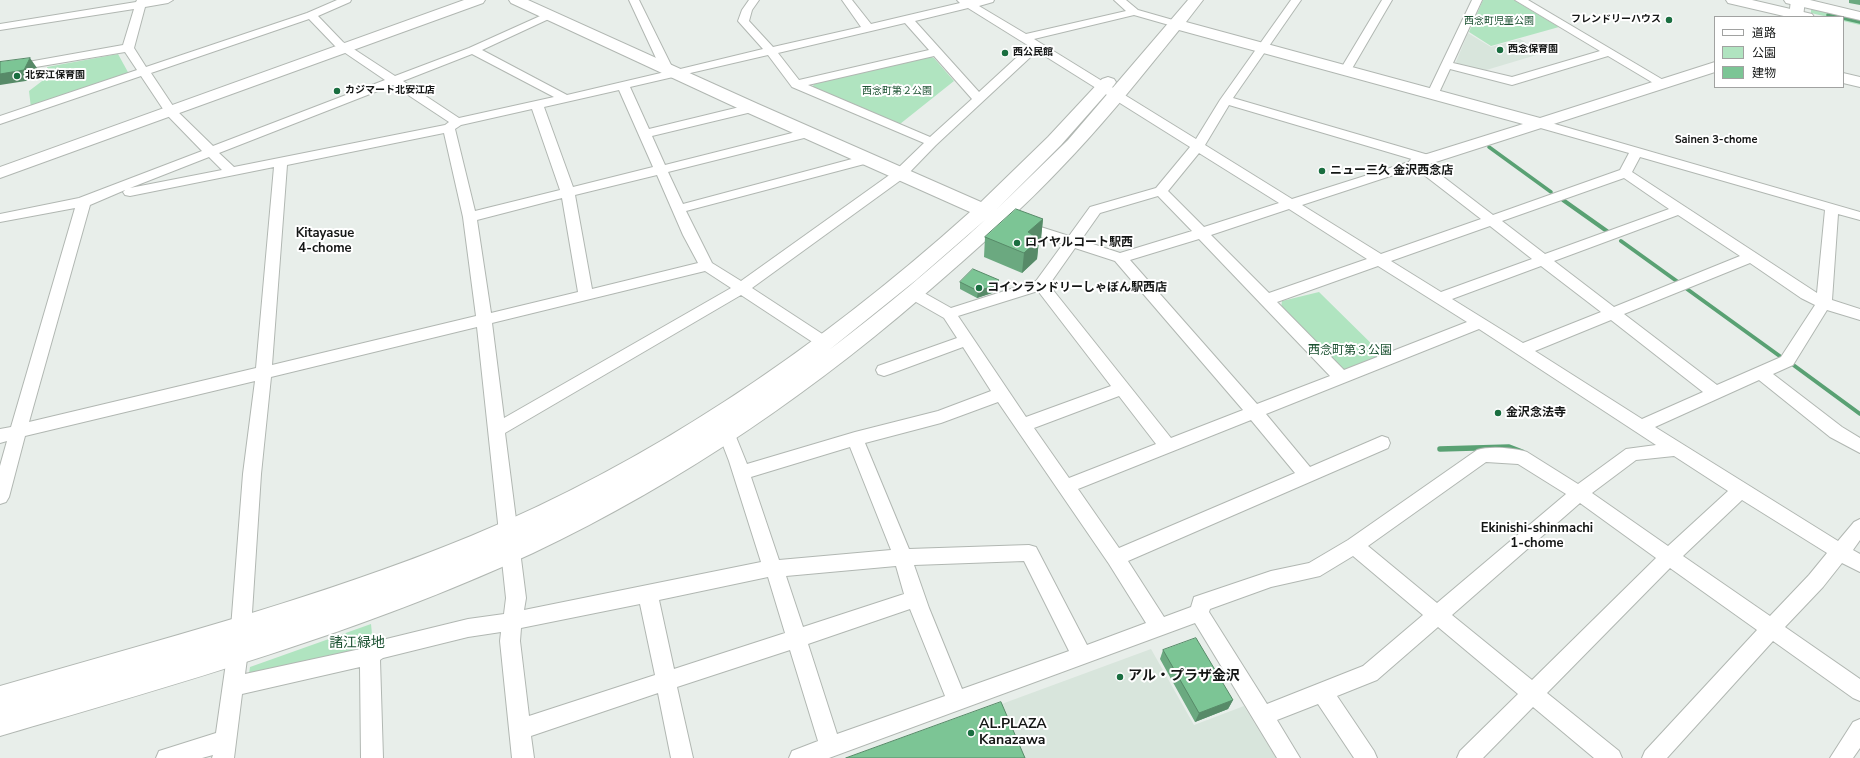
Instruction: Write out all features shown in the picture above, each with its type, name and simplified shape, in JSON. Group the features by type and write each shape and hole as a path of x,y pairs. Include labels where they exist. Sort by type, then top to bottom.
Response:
{"street":[{"path":"0,27 142,2 168,0"},
{"path":"0,120 311,15 346,0"},
{"path":"343,46 458,0"},
{"path":"0,173 168,109 343,46 478,0"},
{"path":"516,0 752,108 993,214 1045,234 1120,258 1254,412 1307,476"},
{"path":"634,0 671,71"},
{"path":"754,0 747,10 743,21 770,51 796,84 932,142"},
{"path":"847,0 868,28"},
{"path":"0,218 281,162 453,125 623,85 671,71 770,51 908,19 966,2 989,0"},
{"path":"1119,0 1134,12 1541,124 1860,216"},
{"path":"1169,22 1179,0"},
{"path":"0,699 241,628 386,581 447,558 510,541 594,511 645,483 723,426 840,353 914,294 993,214 1056,162 1110,91 1169,22 1196,0"},
{"path":"949,314 1042,285 1095,210 1161,191 1198,146 1226,100 1296,0"},
{"path":"1346,70 1387,0"},
{"path":"1433,94 1477,0"},
{"path":"1520,0 1664,84"},
{"path":"1733,0 1860,16"},
{"path":"128,48 142,2"},
{"path":"966,2 1291,204 1480,323 1676,450 1860,564"},
{"path":"496,430 741,289 900,174 979,99 1031,42 1134,12"},
{"path":"311,15 343,46 394,81 453,125 470,217 484,319 510,541 516,598 510,641 524,758"},
{"path":"84,201 212,153 473,50 549,15"},
{"path":"908,19 979,99"},
{"path":"1844,25 1860,29"},
{"path":"0,70 128,48"},
{"path":"128,48 168,109 231,172"},
{"path":"473,50 564,98"},
{"path":"796,84 936,52"},
{"path":"1447,64 1512,81 1609,52"},
{"path":"1120,258 1202,233 1714,67"},
{"path":"1844,78 1860,82"},
{"path":"623,85 690,235 707,266 825,343"},
{"path":"1226,100 1422,161 1491,220 1716,393"},
{"path":"537,105 568,193 586,295"},
{"path":"645,134 752,108"},
{"path":"0,165 168,109"},
{"path":"470,217 808,133"},
{"path":"1266,300 1625,173 1636,152"},
{"path":"679,209 867,159"},
{"path":"167,758 223,750 241,628 252,474 264,372 281,162"},
{"path":"1625,173 1749,258 1806,294 1824,303 1860,316"},
{"path":"1161,191 1342,378"},
{"path":"0,497 84,201"},
{"path":"1641,426 1787,361 1824,303 1832,208"},
{"path":"1439,298 1679,210"},
{"path":"723,426 773,381 825,343 946,245 993,214"},
{"path":"1522,350 1749,258"},
{"path":"0,436 707,266"},
{"path":"1042,285 1167,446"},
{"path":"914,294 949,314 967,340 1000,394 1116,558 1159,627"},
{"path":"1065,487 1480,323"},
{"path":"884,370 967,340"},
{"path":"1761,373 1836,432 1860,446"},
{"path":"1023,425 1122,389"},
{"path":"742,473 856,439 941,417 1000,394"},
{"path":"723,426 742,473 768,560 773,569 796,638 830,747"},
{"path":"856,439 902,556 916,599 957,701"},
{"path":"1116,558 1382,443"},
{"path":"1262,716 1370,673 1436,614 1583,490 1632,454 1676,450"},
{"path":"1289,758 1198,613 1201,603 1271,579 1313,570 1354,546 1483,455 1522,457 1583,490 1774,624 1860,691"},
{"path":"1468,758 1673,554 1741,490"},
{"path":"1653,758 1774,624 1816,581 1860,527"},
{"path":"0,722 237,653 373,607 510,541"},
{"path":"1354,546 1611,758"},
{"path":"233,686 370,656 378,650 468,628 512,621 648,594 759,570 902,556 1029,553 1082,656"},
{"path":"648,594 664,681 682,758"},
{"path":"520,729 916,599"},
{"path":"800,758 1198,613"},
{"path":"370,656 372,758"},
{"path":"1322,692 1366,758"},
{"path":"1841,758 1860,729"}],"shaded area":[{"name":"西念保育園","path":"1468,33 1491,47 1520,39 1543,53 1483,71 1459,65 1456,62"},
{"name":"アル・プラザ金沢","path":"1151,649 1194,725 1244,706 1276,758 855,758"}],"green space":[{"name":"西念町児童公園","path":"1483,0 1514,0 1559,27 1491,46 1469,32"},
{"path":"1811,8 1860,19 1860,25 1844,21 1844,16 1824,16 1811,13"},
{"path":"118,54 129,74 31,108 29,91 46,78 47,67"},
{"name":"西念町第２公園","path":"929,56 934,58 954,81 900,124 812,88 814,84"},
{"name":"西念町第３公園","path":"1319,292 1387,359 1341,371 1281,308 1282,301"},
{"name":"諸江緑地","path":"371,624 374,654 247,686 250,667"}],"building":[{"path":"30,58 24,70 0,74 0,62"},
{"path":"1016,209 1043,219 1028,232 1039,239 1024,253 985,237"},
{"path":"973,269 999,280 993,286 978,291 960,282"},
{"path":"1196,638 1233,700 1199,713 1163,650"},
{"name":"AL.PLAZA Kanazawa","path":"1001,702 1025,758 846,758"}],"waterway":[{"path":"1828,15 1832,16"},
{"path":"1844,18 1860,22"},
{"path":"1489,147 1551,192"},
{"path":"1563,200 1611,234"},
{"path":"1621,241 1678,282"},
{"path":"1687,289 1781,357"},
{"path":"1792,364 1860,414"},
{"path":"1440,449 1509,447 1522,452"}],"place":[{"name":"フレンドリーハウス","path":"1669,20"},
{"name":"西念保育園","path":"1500,50"},
{"name":"西公民館","path":"1005,53"},
{"name":"北安江保育園","path":"17,76"},
{"name":"カジマート北安江店","path":"337,91"},
{"name":"ニュー三久 金沢西念店","path":"1322,171"},
{"name":"ロイヤルコート駅西","path":"1017,243"},
{"name":"コインランドリーしゃぼん駅西店","path":"979,288"},
{"name":"金沢念法寺","path":"1498,413"},
{"name":"アル・プラザ金沢","path":"1120,677"},
{"name":"AL.PLAZA Kanazawa","path":"971,733"}],"district":[{"name":"Sainen 3-chome","path":"1716,140"},
{"name":"Kitayasue 4-chome","path":"325,242"},
{"name":"Ekinishi-shinmachi 1-chome","path":"1537,536"}]}
